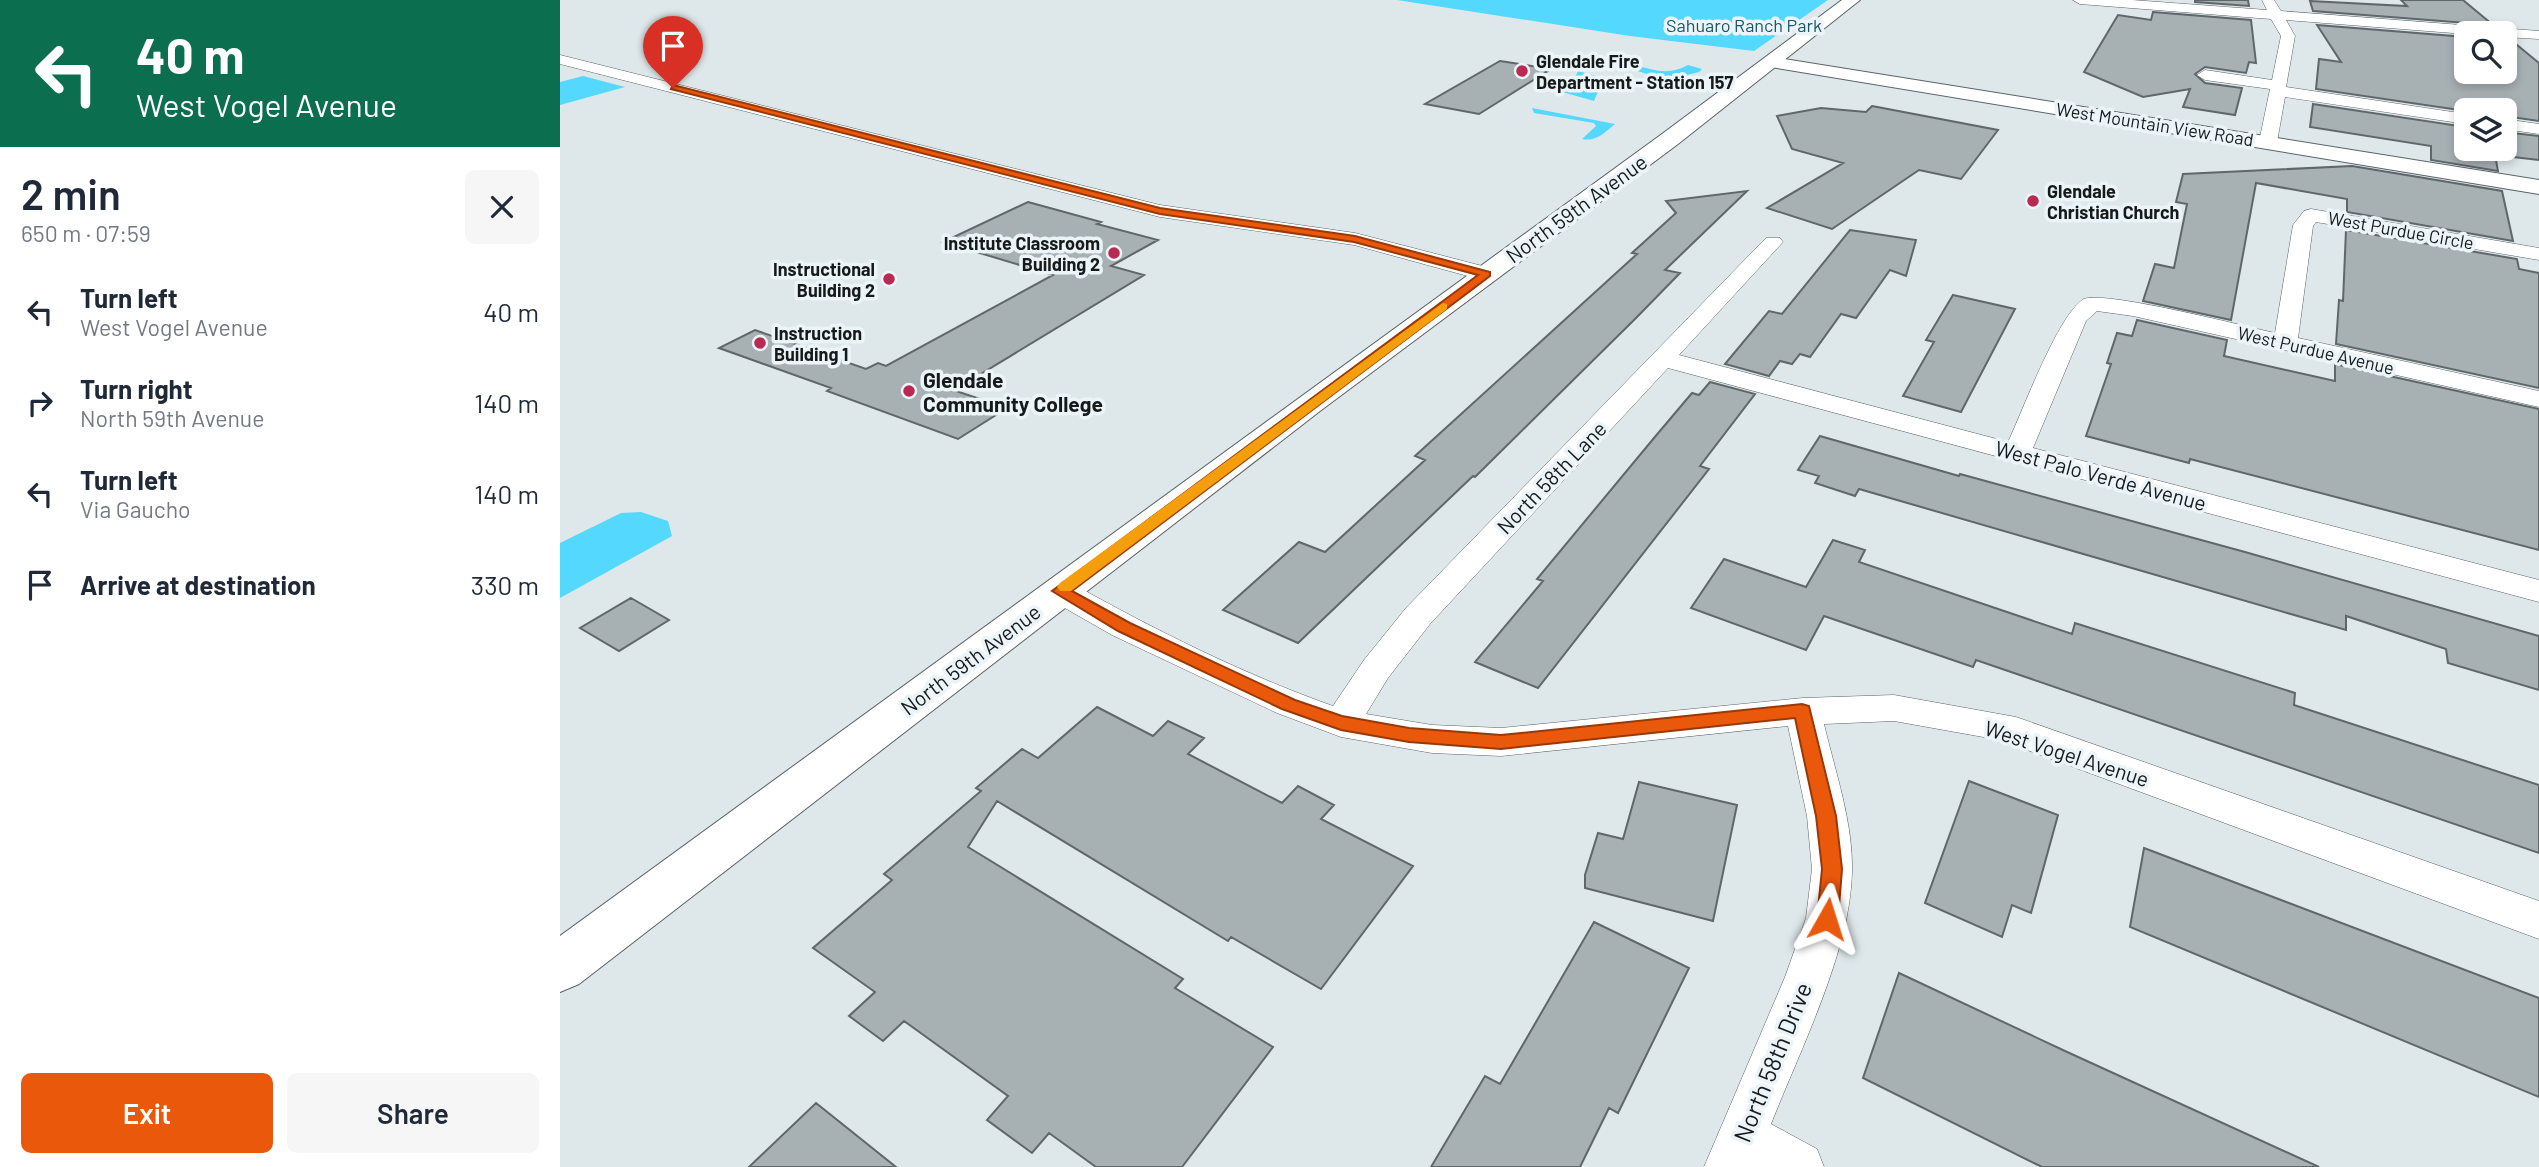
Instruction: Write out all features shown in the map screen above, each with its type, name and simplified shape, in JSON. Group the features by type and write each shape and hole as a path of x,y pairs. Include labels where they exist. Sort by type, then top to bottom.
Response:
{"main road":[{"name":"North 59th Avenue","path":"560,967 1852,0"},
{"name":"West Mountain View Road","path":"1771,62 2539,187"}],"street":[{"path":"2080,0 2539,35"},
{"path":"2268,0 2288,36 2268,142"},
{"path":"560,59 1160,211 1355,239 1486,274"},
{"path":"2205,75 2454,116"},
{"path":"2517,126 2539,130"},
{"name":"West Purdue Circle","path":"2285,343 2303,225 2311,215 2539,254"},
{"name":"North 58th Lane","path":"1341,723 1376,669 1418,616 1773,242"},
{"name":"West Purdue Avenue","path":"2017,453 2076,318 2092,303 2133,309 2539,399"},
{"name":"West Palo Verde Avenue","path":"1664,359 2539,591"},
{"name":"West Vogel Avenue","path":"1060,591 1124,627 1289,704 1341,723 1432,739 1501,742 1802,710 1894,708 2003,727 2539,920"},
{"name":"North 58th Drive","path":"1736,1152 1827,919 1832,869 1826,816 1802,710"},
{"path":"1736,1152 1799,1167"}],"green space":[{"name":"Sahuaro Ranch Park","path":"1397,0 1828,0 1754,51 1630,36"},
{"path":"1634,65 1661,71 1688,65 1702,69 1683,76 1678,84 1622,66"},
{"path":"1578,71 1629,85 1599,89 1594,101 1548,88 1573,82"},
{"path":"583,76 625,87 560,105 560,82"},
{"path":"1532,108 1615,124 1596,138 1587,140 1582,139 1596,126 1594,123 1534,113"},
{"path":"641,512 668,521 672,536 560,598 560,543 621,513"}],"building":[{"path":"2248,0 2249,6 2195,2"},
{"path":"2401,0 2463,0 2488,21 2454,22 2313,11 2310,1 2407,6"},
{"path":"2153,12 2251,20 2256,63 2249,62 2246,73 2205,67 2195,74 2205,83 2242,88 2235,115 2183,107 2190,89 2143,97 2084,72 2118,15 2151,20"},
{"path":"2317,25 2454,36 2454,84 2517,84 2517,45 2539,63 2539,121 2517,118 2517,98 2454,98 2454,109 2316,89 2319,59 2341,62"},
{"name":"Glendale Fire Department - Station 157","path":"1500,61 1551,69 1479,114 1425,104"},
{"path":"2313,104 2454,125 2454,161 2496,161 2498,171 2431,160 2431,146 2310,127"},
{"path":"1872,106 1998,130 1961,179 1919,170 1832,229 1767,208 1843,163 1792,149 1777,116 1821,108 1866,112"},
{"path":"2517,133 2539,136 2539,160 2517,158"},
{"path":"2352,166 2502,191 2513,241 2347,212 2347,199 2256,183 2231,320 2143,301 2155,264 2174,268 2187,204 2176,202 2183,174"},
{"path":"1747,191 1665,270 1680,273 1636,318 1475,477 1298,643 1223,610 1299,542 1325,552 1425,460 1415,456 1637,254 1632,253 1676,213 1666,201"},
{"path":"1028,202 1158,240 1111,266 1144,275 971,380 976,382 959,392 1007,408 958,439 827,391 831,388 719,348 755,330 866,369 878,363 886,366 1053,275 943,242"},
{"path":"1850,230 1916,240 1906,276 1890,270 1856,318 1841,314 1810,357 1800,354 1792,364 1780,361 1769,376 1725,364 1769,311 1782,314"},
{"path":"2346,230 2517,259 2519,269 2539,273 2539,388 2336,344 2339,300 2343,301"},
{"path":"1953,295 2015,309 1961,412 1903,396 1934,342 1926,340"},
{"path":"2137,320 2227,340 2224,356 2335,381 2335,364 2539,409 2539,550 2190,459 2189,463 2086,436 2111,364 2107,363 2117,333 2132,336"},
{"path":"1710,382 1755,394 1700,466 1709,469 1538,688 1475,662 1543,581 1537,579 1654,438 1692,393 1699,395"},
{"path":"1820,436 2245,552 2539,636 2539,690 2448,663 2446,649 2346,616 2346,630 1859,489 1855,496 1815,483 1819,476 1798,470"},
{"path":"1833,540 1865,550 1859,562 2072,634 2075,623 2295,693 2294,705 2539,785 2539,853 1976,660 1973,667 1824,616 1806,650 1691,608 1724,559 1806,587"},
{"path":"631,598 669,620 619,651 580,628"},
{"path":"1097,707 1153,736 1168,721 1204,738 1188,754 1282,803 1298,786 1334,805 1321,819 1413,866 1321,989 1231,937 1228,941 997,801 968,847 1183,979 1175,988 1273,1047 1182,1167 1096,1167 1049,1133 1032,1153 987,1120 1008,1096 904,1021 883,1041 849,1016 875,992 813,948 892,880 884,874 981,791 976,788 1022,749 1038,758"},
{"path":"1969,781 2058,815 2031,913 2012,905 2002,937 1925,903"},
{"path":"1639,782 1737,805 1713,921 1585,888 1585,875 1598,833 1623,839"},
{"path":"2144,848 2539,998 2539,1097 2130,927"},
{"path":"1594,922 1689,968 1618,1113 1609,1108 1580,1167 1431,1167 1485,1076 1500,1084"},
{"path":"1899,973 2319,1167 2042,1167 1863,1078"},
{"path":"816,1103 896,1167 749,1167"}],"slow traffic":[{"path":"1065,587 1443,306"}],"place":[{"name":"Glendale Fire Department - Station 157","path":"1522,71"},
{"name":"Glendale Christian Church","path":"2033,201"},
{"name":"Institute Classroom Building 2","path":"1114,253"},
{"name":"Instructional Building 2","path":"889,279"},
{"name":"Instruction Building 1","path":"760,343"},
{"name":"Glendale Community College","path":"909,391"}],"route":[{"path":"673,88 1160,211 1355,239 1486,274 1060,591 1124,627 1289,704 1341,723 1432,739 1501,742 1802,710 1826,816 1832,869 1827,919"}]}
